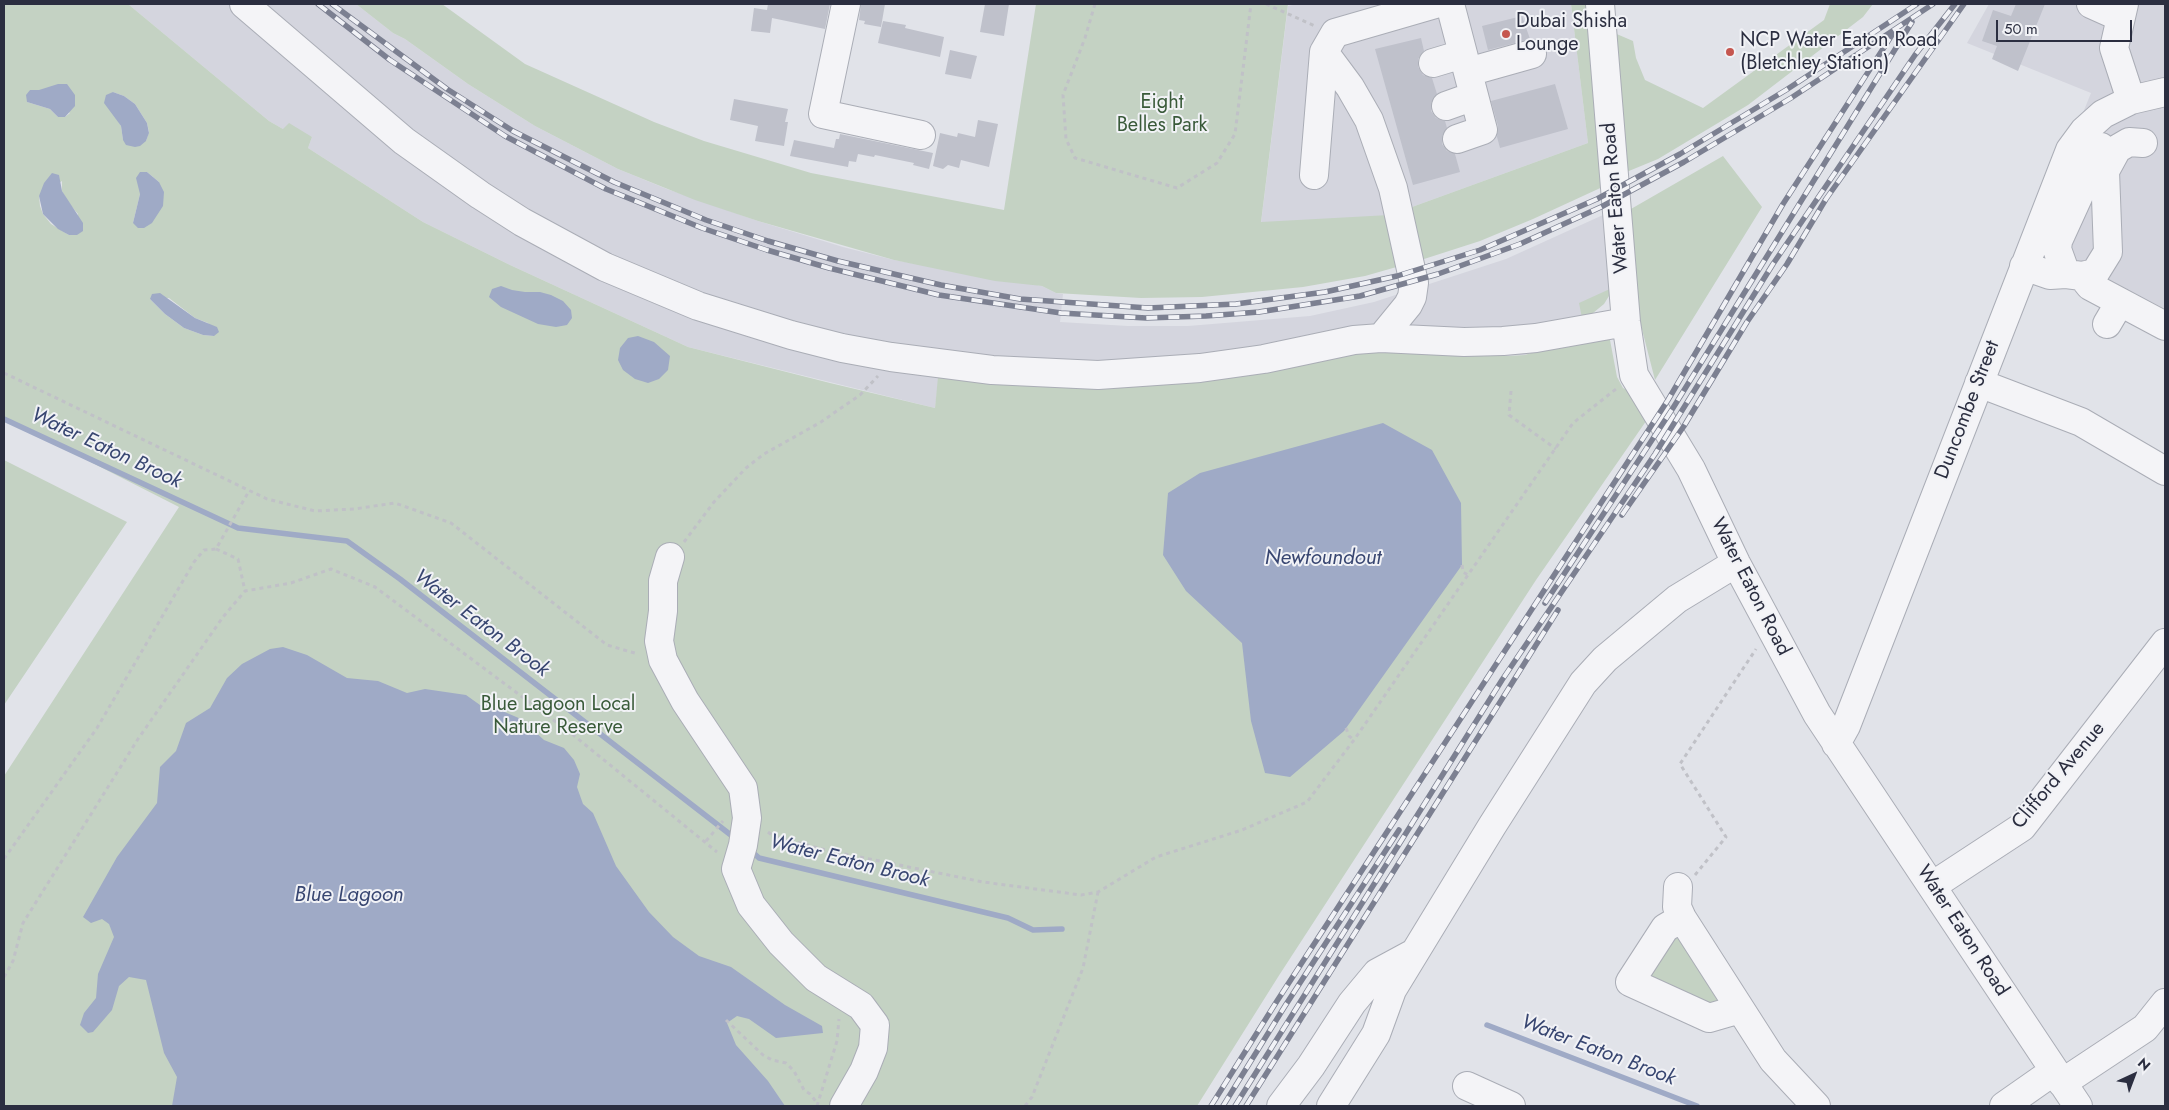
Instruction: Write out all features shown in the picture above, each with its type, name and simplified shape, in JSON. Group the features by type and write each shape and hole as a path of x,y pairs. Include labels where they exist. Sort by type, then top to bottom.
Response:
{"street":[{"path":"244,4 404,141 480,196 563,245 647,285 698,306 790,335 842,348 891,357 992,370 1098,375 1200,368 1264,359 1354,340 1381,338 1464,342 1503,341 1536,338 1626,322"},
{"path":"846,4 823,114 921,135"},
{"path":"1330,42 1435,4"},
{"path":"1450,4 1483,130 1457,140"},
{"name":"Water Eaton Road","path":"1600,4 1626,322 1630,359 1634,375 1691,469 1736,563 1801,687 1836,744 2078,1106"},
{"path":"2091,4 2122,10 2114,48 2132,100 2111,126 2058,241 2057,248 2074,275 2090,286 2114,313 2165,326"},
{"path":"1330,42 1350,86 1369,120 1393,188 1414,283 1412,297 1408,305 1381,338"},
{"path":"1314,175 1330,42"},
{"path":"1433,63 1468,74 1532,54"},
{"path":"1446,106 1468,74"},
{"name":"Duncombe Street","path":"1836,744 1846,726 2070,150 2084,131 2104,114 2132,100 2165,92"},
{"path":"2024,266 2050,276 2095,273 2108,252 2105,171 2117,149 2129,142 2143,143"},
{"path":"1979,383 2081,422 2165,471"},
{"path":"670,557 663,581 663,612 659,641 663,660 685,701 743,788 737,817 743,844 736,869 751,905 781,943 816,978 861,1006 874,1025 873,1048 864,1071 827,1105"},
{"path":"1331,1106 1376,1034 1392,990 1492,826 1583,683 1605,659 1677,599 1736,563"},
{"name":"Clifford Avenue","path":"1932,886 2022,827 2165,643"},
{"path":"1678,887 1677,908 1682,918 1773,1060 1816,1106"},
{"path":"1682,918 1665,928 1622,985 1708,1018 1740,1009"},
{"path":"1281,1106 1311,1066 1352,1003 1377,973 1415,953"},
{"path":"2004,1106 2145,1028 2165,1003"},
{"path":"1467,1086 1511,1106"}],"path":[{"path":"1095,4 1085,38 1063,95 1066,139 1075,158 1177,188 1217,163 1235,134 1250,4"},
{"path":"1266,4 1298,20 1330,42"},
{"path":"670,557 702,521 729,484 746,468 764,454 821,422 860,395 887,368 891,357"},
{"path":"4,373 267,499 315,511 354,509 396,503 451,523 607,645 663,660"},
{"path":"4,977 13,961 23,924 138,739 223,617 245,591 291,583 331,569 375,587 572,734 706,841 737,817 773,836 830,851 983,882 1081,895 1098,892 1156,857 1242,830 1307,802 1354,740 1573,424 1634,375"},
{"path":"1511,391 1509,415 1556,449"},
{"path":"216,549 249,491"},
{"path":"4,859 97,728 194,562 204,550 216,549 238,559 245,591"},
{"path":"1462,565 1463,572 1468,575"},
{"path":"1678,887 1692,878 1726,837 1680,764 1770,628"},
{"path":"1346,728 1349,736 1354,740"},
{"path":"1025,1106 1032,1097 1083,968 1098,892"},
{"path":"726,1020 763,1055 772,1060 786,1063 794,1071 804,1090 827,1105 842,994"}],"shaded area":[{"path":"128,4 356,4 393,33 405,39 468,84 535,126 618,169 667,189 758,221 843,247 894,260 1042,286 1056,293 1063,294 1060,322 1128,326 1188,326 1310,316 1374,302 1506,259 1603,215 1612,288 1582,318 1545,348 1525,355 939,377 935,408 688,347 510,265 423,222 308,148 312,137 283,129 269,121"},
{"path":"1297,4 1571,4 1588,143 1412,207 1421,260 1261,223 1288,6"},
{"path":"1989,4 2165,4 2165,325 2024,258 2091,93 1967,43"}],"green space":[{"name":"Blue Lagoon Local Nature Reserve","path":"4,4 128,4 269,121 283,129 289,123 312,137 308,148 423,222 510,265 688,347 830,383 935,408 938,377 1347,351 1525,355 1545,348 1600,337 1610,340 1617,377 1623,388 1637,395 1651,414 1536,580 1278,977 1197,1106 4,1106 4,776 179,507 4,418","holes":["30,90 39,90 70,113 65,117 58,117 50,109 27,102","113,92 124,96 135,104 147,123 149,132 146,141 123,140 121,126 115,116","140,172 147,172 159,182 133,223 140,194","62,181 62,191 67,201 78,214 69,235 51,224 43,214 39,196","169,298 195,318 208,323 214,336 203,335 184,328 165,314 150,299"]},
{"name":"Eight Belles Park","path":"356,4 442,4 525,64 654,122 704,141 811,173 1004,210 1036,4 1288,4 1261,222 1389,215 1400,266 1365,276 1303,287 1202,297 1141,298 1056,293 1042,286 995,281 894,260 758,221 695,200 618,169 535,126 468,84 405,39 393,33"},
{"path":"1571,4 1587,4 1592,14 1609,184 1480,241 1421,260 1412,207 1588,143"},
{"path":"1830,4 1873,4 1863,17 1748,105 1658,159 1624,173 1612,32 1633,41 1636,58 1645,80 1703,108 1824,20"},
{"path":"1723,156 1762,207 1655,380 1636,306 1624,213"},
{"path":"1613,210 1617,283 1604,304 1593,313 1582,318 1579,303 1612,288 1603,215"},
{"path":"4,460 127,522 4,705"},
{"path":"1668,938 1686,939 1723,995 1714,1011 1652,985 1646,971"}],"water":[{"path":"58,84 67,84 75,95 75,106 65,117 58,117 50,109 27,102 26,95 30,90 39,90"},
{"path":"113,92 124,96 135,104 147,123 149,133 146,141 140,146 126,145 123,140 121,126 104,103 106,95"},
{"path":"140,172 147,172 159,182 164,192 163,206 152,223 144,228 138,228 133,223 140,194 136,178"},
{"path":"52,173 59,175 62,191 83,223 83,231 77,235 69,235 58,229 43,214 39,196 44,183"},
{"path":"501,286 512,290 540,292 551,295 563,301 571,310 572,318 567,325 556,327 538,324 501,307 489,297 492,289"},
{"path":"160,293 195,318 217,327 219,332 214,336 203,335 184,328 165,314 150,299 152,294"},
{"path":"638,336 654,342 670,356 668,370 659,379 648,383 635,379 623,370 618,360 620,348 628,338"},
{"name":"Newfoundout","path":"1383,423 1432,450 1461,503 1462,565 1344,731 1290,777 1265,773 1251,721 1242,643 1186,591 1163,555 1168,493 1200,473"},
{"name":"Blue Lagoon","path":"283,647 307,655 347,678 378,681 407,693 425,689 466,695 480,705 500,710 521,719 544,740 564,748 574,760 580,774 577,787 583,804 593,813 616,866 649,912 673,937 699,956 731,967 785,1005 822,1026 823,1033 776,1038 749,1019 737,1016 727,1023 736,1045 768,1081 785,1106 172,1106 177,1077 164,1053 146,980 129,977 119,986 112,1010 93,1032 88,1033 80,1025 84,1013 96,998 98,974 114,937 109,924 102,919 91,923 83,917 117,857 157,803 160,767 176,751 186,723 210,708 227,678 242,664 270,649"}],"building":[{"path":"768,4 830,4 825,29 772,18 770,33 751,31 754,8 767,10"},
{"path":"861,4 885,4 881,27 864,24 865,21 859,20"},
{"path":"985,4 1009,4 1004,36 980,32"},
{"path":"2016,4 2045,4 2018,71 1992,59 1997,46 1982,41 1993,10 2011,16"},
{"name":"Dubai Shisha Lounge","path":"1522,16 1530,39 1488,50 1482,26"},
{"path":"883,21 906,25 905,28 944,37 940,57 878,43"},
{"path":"1421,38 1424,51 1418,59 1418,67 1423,75 1432,78 1437,94 1431,103 1431,111 1436,118 1445,121 1447,128 1442,136 1442,144 1447,151 1455,154 1460,172 1413,185 1375,49"},
{"path":"950,50 977,56 971,79 945,74"},
{"path":"1555,84 1568,129 1500,148 1497,137 1498,126 1491,101"},
{"path":"734,99 788,109 785,122 788,122 784,146 755,141 758,126 730,120"},
{"path":"978,120 998,124 989,167 961,160 959,168 948,165 943,169 933,166 940,133 957,137 958,133 975,137"},
{"path":"840,134 933,153 929,169 913,165 914,163 875,155 874,157 858,154 856,162 849,161 848,167 790,156 794,140 834,148 836,139 839,139"}],"waterway":[{"name":"Water Eaton Brook","path":"4,419 238,528 347,541 400,579 736,839"},
{"name":"Water Eaton Brook","path":"749,849 759,858 1008,918 1033,930 1062,929"},
{"name":"Water Eaton Brook","path":"1487,1025 1697,1106"}],"railway":[{"path":"318,4 390,60 505,136 606,189 702,228 829,268 939,295 1061,313 1146,318 1259,312 1360,296 1438,274 1520,244 1601,207 1684,162 1791,98 1933,4"},
{"path":"332,4 447,89 513,131 614,182 706,220 768,241 838,261 941,285 1020,299 1148,308 1236,304 1325,292 1397,276 1480,250 1597,199 1680,154 1786,90 1917,4"},
{"path":"1235,1106 1502,680 1655,454 1773,264 1915,55 1955,4"},
{"path":"1622,515 1684,426 1747,322 1787,264 1826,199 1964,4"},
{"path":"1545,603 1673,408 1912,22"},
{"path":"1211,1106 1277,1001 1668,400 1783,204 1892,35"},
{"path":"1246,1106 1558,610"},
{"path":"1223,1106 1399,830"}],"place":[{"name":"Dubai Shisha Lounge","path":"1506,34"},
{"name":"NCP Water Eaton Road (Bletchley Station)","path":"1730,52"}]}
